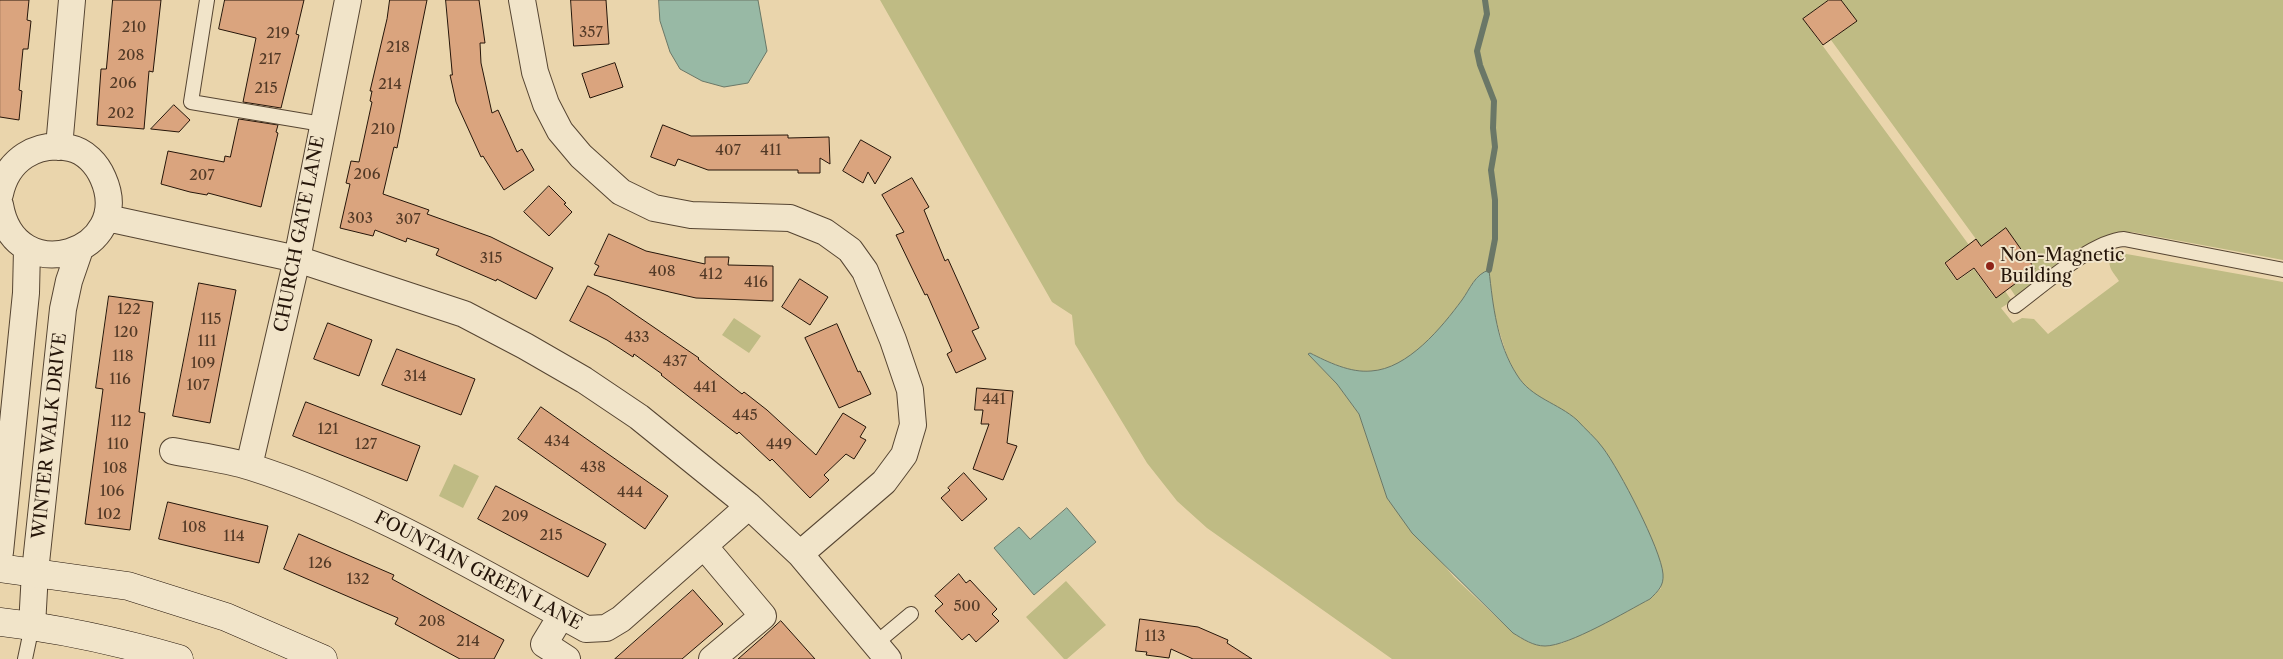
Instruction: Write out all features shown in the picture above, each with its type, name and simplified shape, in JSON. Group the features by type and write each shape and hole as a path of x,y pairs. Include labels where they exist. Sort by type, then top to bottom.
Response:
{"street":[{"path":"59,147 72,0"},
{"name":"CHURCH GATE LANE","path":"249,466 297,259 322,124 348,0"},
{"path":"522,0 535,72 553,118 560,131 580,156 621,192 654,208 691,215 790,218 831,236 850,250 865,271 893,340 910,390 912,425 904,455 884,482 800,554"},
{"path":"0,193 4,179 15,162 34,150 52,146 81,152 101,172 107,186 109,200 107,218 98,233 80,249 58,256 39,254 15,239 2,220 0,205"},
{"path":"107,218 297,259 464,314 525,346 584,380 639,416 749,506 800,554 881,654"},
{"path":"0,552 26,293 27,248"},
{"name":"WINTER WALK DRIVE","path":"32,626 35,572 63,308 80,249"},
{"name":"FOUNTAIN GREEN LANE","path":"173,451 249,466 313,489 383,518 586,630 606,628 621,619 749,506"},
{"path":"704,546 763,616 712,659"},
{"path":"0,568 128,586 226,617 323,659"},
{"path":"561,616 544,644 567,659"},
{"path":"0,622 123,642 179,659"}],"lane":[{"path":"207,0 191,102 322,124"},
{"path":"2015,306 2092,250 2115,240 2124,240 2283,270"},
{"path":"881,654 911,614"},
{"path":"25,659 32,626"}],"shaded area":[{"path":"659,0 758,0 767,51 748,83 724,87 702,81 680,69 670,52 660,21"},
{"path":"880,0 1828,0 1803,19 1969,245 1944,263 1957,281 1974,269 1995,298 2005,291 2012,301 2001,308 2013,323 2022,318 2034,319 2048,334 2119,281 2112,270 2110,261 2111,257 2121,253 2283,282 2283,659 1392,659 1207,528 1177,501 1147,463 1075,344 1072,315 1052,302","holes":["1489,270 1494,314 1507,356 1517,376 1531,392 1551,403 1602,447 1623,481 1643,522 1661,588 1650,599 1563,643 1545,646 1530,643 1513,633 1454,577 1387,498 1359,414 1337,384 1308,354 1310,353 1339,366 1363,371 1385,369 1399,363 1434,334 1462,300 1476,278"]},
{"path":"1841,0 2283,0 2283,260 2132,232 2118,232 2100,238 2016,297 2010,288 2035,269 2006,228 1981,246 1831,40 1857,21"},
{"path":"1489,270 1494,311 1500,338 1510,363 1523,383 1537,395 1570,414 1603,448 1638,509 1661,562 1663,574 1658,591 1650,599 1583,634 1545,646 1528,642 1513,633 1412,533 1387,498 1359,414 1337,384 1308,354 1310,353 1339,366 1363,371 1385,368 1398,363 1411,355 1434,334 1454,311 1476,278"},
{"path":"734,318 761,336 749,353 722,335"},
{"path":"454,464 479,476 463,508 439,496"},
{"path":"1067,508 1096,542 1034,595 994,548 1019,527 1030,539"},
{"path":"1066,581 1106,625 1067,659 1064,659 1026,617"}],"building":[{"path":"0,0 29,0 27,20 31,21 28,49 23,49 19,90 22,91 19,120 0,117"},
{"path":"113,0 161,0 153,72 149,71 144,129 97,125 101,69 106,69"},
{"path":"225,0 304,0 296,34 299,35 281,108 243,102 256,38 219,29"},
{"path":"390,0 427,0 397,148 394,147 383,194 429,210 427,214 491,237 553,268 536,299 497,279 496,281 436,255 439,249 407,238 406,242 375,230 373,236 340,228 350,184 346,183 351,161 359,162 372,102 370,101 372,91 370,91"},
{"path":"446,0 479,0 485,43 480,43 481,63 492,113 498,110 517,152 522,149 534,170 504,190 483,156 481,157 456,102 450,75 452,75"},
{"path":"571,0 606,0 609,44 574,46"},
{"path":"1829,0 1841,0 1857,21 1823,45 1803,19"},
{"path":"615,63 623,87 590,98 582,74"},
{"path":"174,105 190,120 179,132 151,129"},
{"path":"239,119 278,125 276,132 278,133 261,207 208,193 207,195 190,192 161,184 168,151 224,162 225,156 230,157"},
{"path":"663,125 691,136 788,135 788,138 829,137 830,164 820,158 820,173 798,173 798,170 708,170 678,159 675,166 651,157"},
{"path":"861,140 891,157 875,184 868,172 863,183 843,171"},
{"path":"912,178 929,207 924,210 945,261 948,259 979,328 972,331 986,359 956,373 947,354 952,351 927,294 925,295 896,235 904,232 882,195"},
{"path":"549,186 572,212 549,236 524,212"},
{"name":"Non-Magnetic Building","path":"2006,228 2035,269 1996,298 1974,268 1957,280 1945,263 1976,239 1981,246"},
{"path":"609,234 646,251 705,264 705,257 729,257 728,265 773,266 773,301 696,298 594,275 599,266 595,264"},
{"path":"800,279 828,297 810,325 782,307"},
{"path":"199,283 236,290 210,423 173,416"},
{"path":"588,286 608,296 699,358 742,394 744,392 767,410 816,455 843,413 866,427 860,437 866,440 854,459 846,454 824,475 829,480 810,498 772,459 770,461 739,432 737,434 662,374 634,354 633,357 607,340 570,321"},
{"path":"109,296 153,302 139,412 145,413 130,530 85,524 103,389 96,388"},
{"path":"328,323 372,340 359,376 314,359"},
{"path":"837,324 858,372 860,371 871,394 839,408 805,338"},
{"path":"397,349 475,379 461,415 382,385"},
{"path":"977,388 1013,391 1007,443 1017,446 1003,480 973,469 989,424 981,424 983,410 975,410"},
{"path":"306,402 420,446 407,481 293,436"},
{"path":"541,407 668,496 645,529 518,439"},
{"path":"964,473 987,499 962,521 941,498 950,490 948,488"},
{"path":"496,486 606,544 588,577 478,519"},
{"path":"168,502 268,526 259,563 159,539"},
{"path":"299,534 394,575 392,579 504,640 494,659 460,659 395,624 398,618 284,569"},
{"path":"959,574 966,583 970,580 997,609 992,614 999,621 976,642 969,634 962,640 935,611 943,604 935,596"},
{"path":"693,590 723,624 682,659 615,659"},
{"path":"1140,619 1198,627 1228,640 1227,643 1252,659 1193,659 1171,649 1169,658 1146,655 1147,652 1136,651"},
{"path":"781,621 815,659 738,659 763,637"}],"waterway":[{"path":"1485,0 1487,14 1477,51 1480,65 1494,101 1493,128 1495,147 1491,170 1495,200 1495,239 1489,270"}],"place":[{"name":"Non-Magnetic Building","path":"1990,266"}]}
